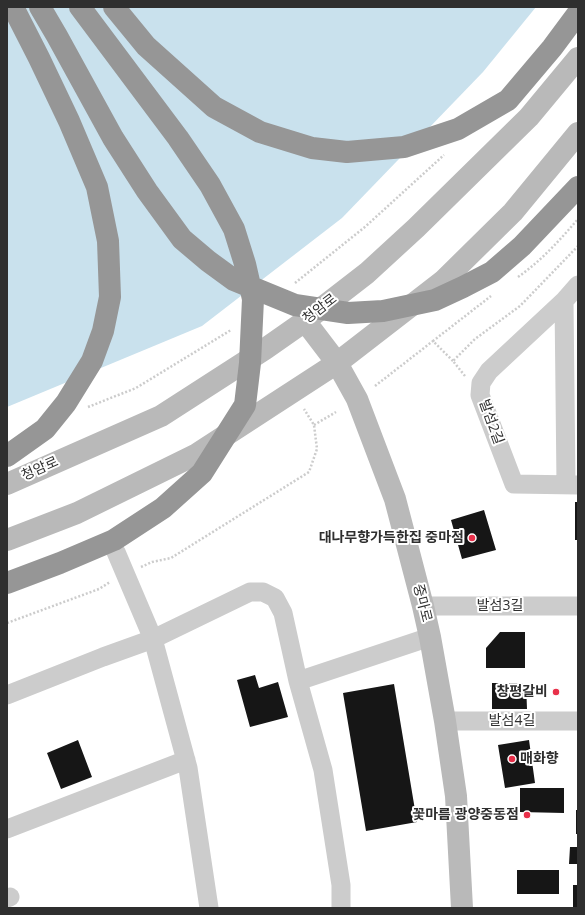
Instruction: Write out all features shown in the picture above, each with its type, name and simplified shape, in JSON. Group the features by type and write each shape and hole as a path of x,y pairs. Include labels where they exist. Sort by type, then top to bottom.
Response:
{"highway":[{"path":"7,456 45,429 66,403 92,361 103,331 110,297 108,241 97,187 69,121 13,7"},
{"path":"40,7 113,138 147,191 182,238 208,261 234,280 295,305 348,313 383,311 434,300 492,272 522,246 578,187"},
{"path":"7,583 60,564 114,540 163,508 202,472 245,405 250,363 253,299 245,264 234,229 210,185 178,138 80,7"},
{"path":"114,7 146,46 214,107 260,132 312,148 347,152 404,147 458,129 508,100 552,48 578,13"}],"main road":[{"name":"청암로","path":"7,484 161,416 265,349 305,321 367,272 416,228 529,117 578,58"},
{"path":"7,540 77,514 197,454 337,363 443,281 513,212 578,133"},
{"name":"중마로","path":"305,321 337,363 358,399 395,499 430,637 445,721 456,796 462,908"}],"street":[{"name":"발섬2길","path":"572,484 514,484 480,395 481,383 489,371 578,286"},
{"path":"564,301 572,484"},
{"path":"116,552 153,639 186,760 209,908"},
{"path":"7,695 153,639 250,592 263,592 275,598 283,614 298,681 322,770 341,885 341,908"},
{"name":"발섬3길","path":"423,606 578,606"},
{"path":"298,681 430,637"},
{"name":"발섬4길","path":"445,721 578,721"},
{"path":"7,828 186,760"}],"path":[{"path":"480,395 453,361 475,339 520,306 578,246"},
{"path":"375,386 433,341"},
{"path":"7,623 99,589 119,575 152,562 171,558 309,472 317,449 314,425 304,409"},
{"path":"314,425 336,412"}],"water":[{"path":"7,7 536,7 483,72 342,218 202,326 7,407"}],"building":[{"path":"575,502 578,502 578,540 575,540"},
{"path":"484,510 496,550 462,559 451,520"},
{"path":"500,632 525,632 525,668 486,668 486,648"},
{"path":"255,675 259,688 278,682 288,717 250,727 237,680"},
{"path":"492,683 526,683 527,709 492,709"},
{"path":"394,684 417,822 366,831 343,693"},
{"path":"78,740 92,777 61,789 47,753"},
{"path":"529,740 535,783 505,788 498,745"},
{"path":"520,788 564,788 564,813 520,812"},
{"path":"576,810 578,810 578,834 576,834"},
{"path":"570,847 578,847 578,864 569,864"},
{"path":"517,870 559,870 559,894 517,894"},
{"path":"573,885 578,885 578,908 573,908"}],"place":[{"name":"대나무향가득한집 중마점","path":"472,538"},
{"name":"창평갈비","path":"556,692"},
{"name":"매화향","path":"512,759"},
{"name":"꽃마름 광양중동점","path":"527,815"}]}
